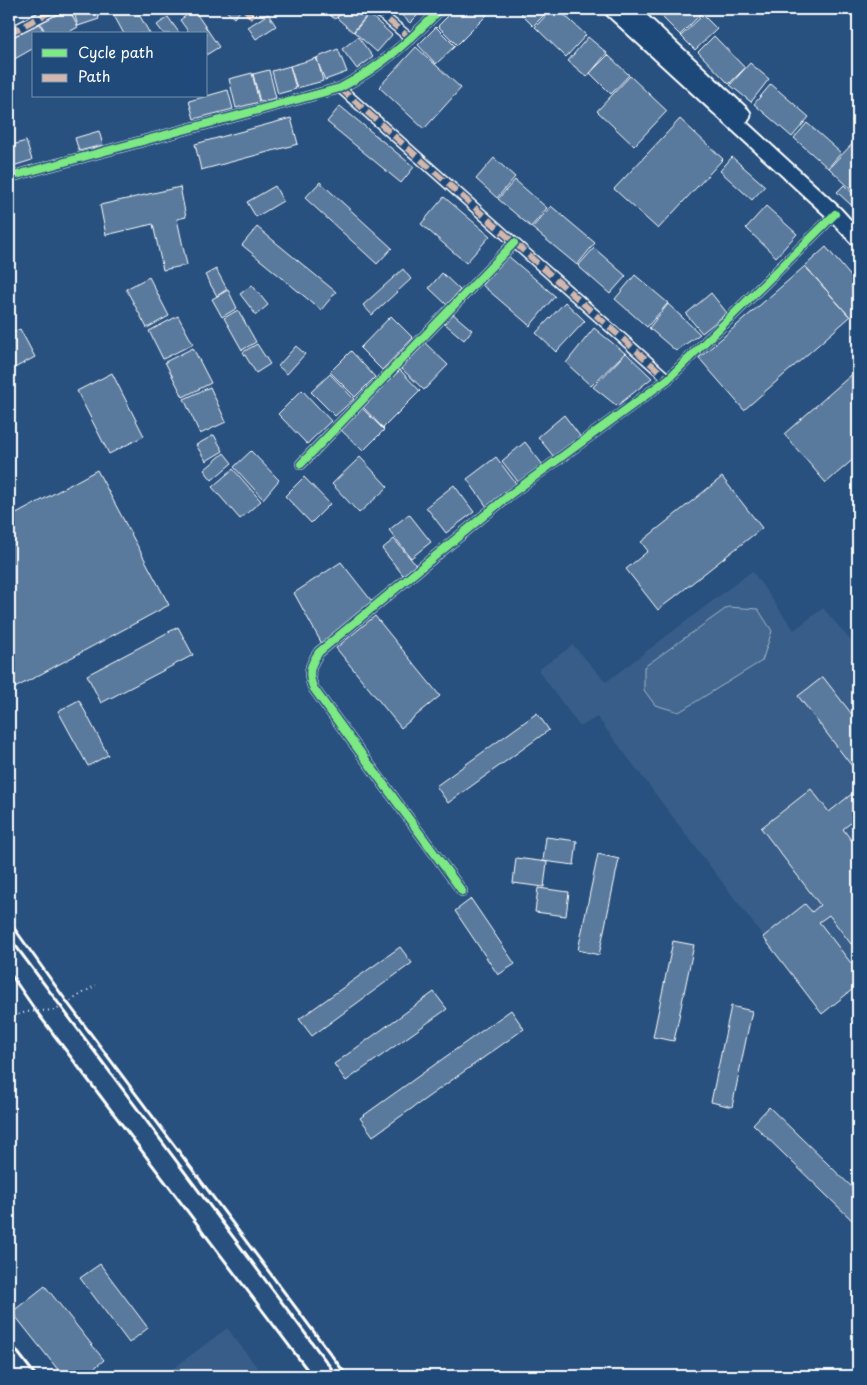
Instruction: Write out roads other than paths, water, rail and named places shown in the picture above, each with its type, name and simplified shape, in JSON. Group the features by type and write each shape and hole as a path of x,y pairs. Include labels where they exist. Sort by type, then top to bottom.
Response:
{"main road":[{"path":"612,9 835,214 858,238"},
{"path":"629,9 858,224"}],"street":[{"path":"9,33 56,9"},
{"path":"376,9 411,39"},
{"path":"9,177 340,88 366,75 411,39 441,9"},
{"path":"340,88 668,379"},
{"path":"462,891 314,689 309,679 311,665 320,652 508,496 668,379 835,214"},
{"path":"301,464 514,242"}],"railway":[{"path":"9,921 67,1002 347,1376"},
{"path":"9,937 337,1376"},
{"path":"9,972 36,1011 312,1376"},
{"path":"9,1341 36,1376"}]}
